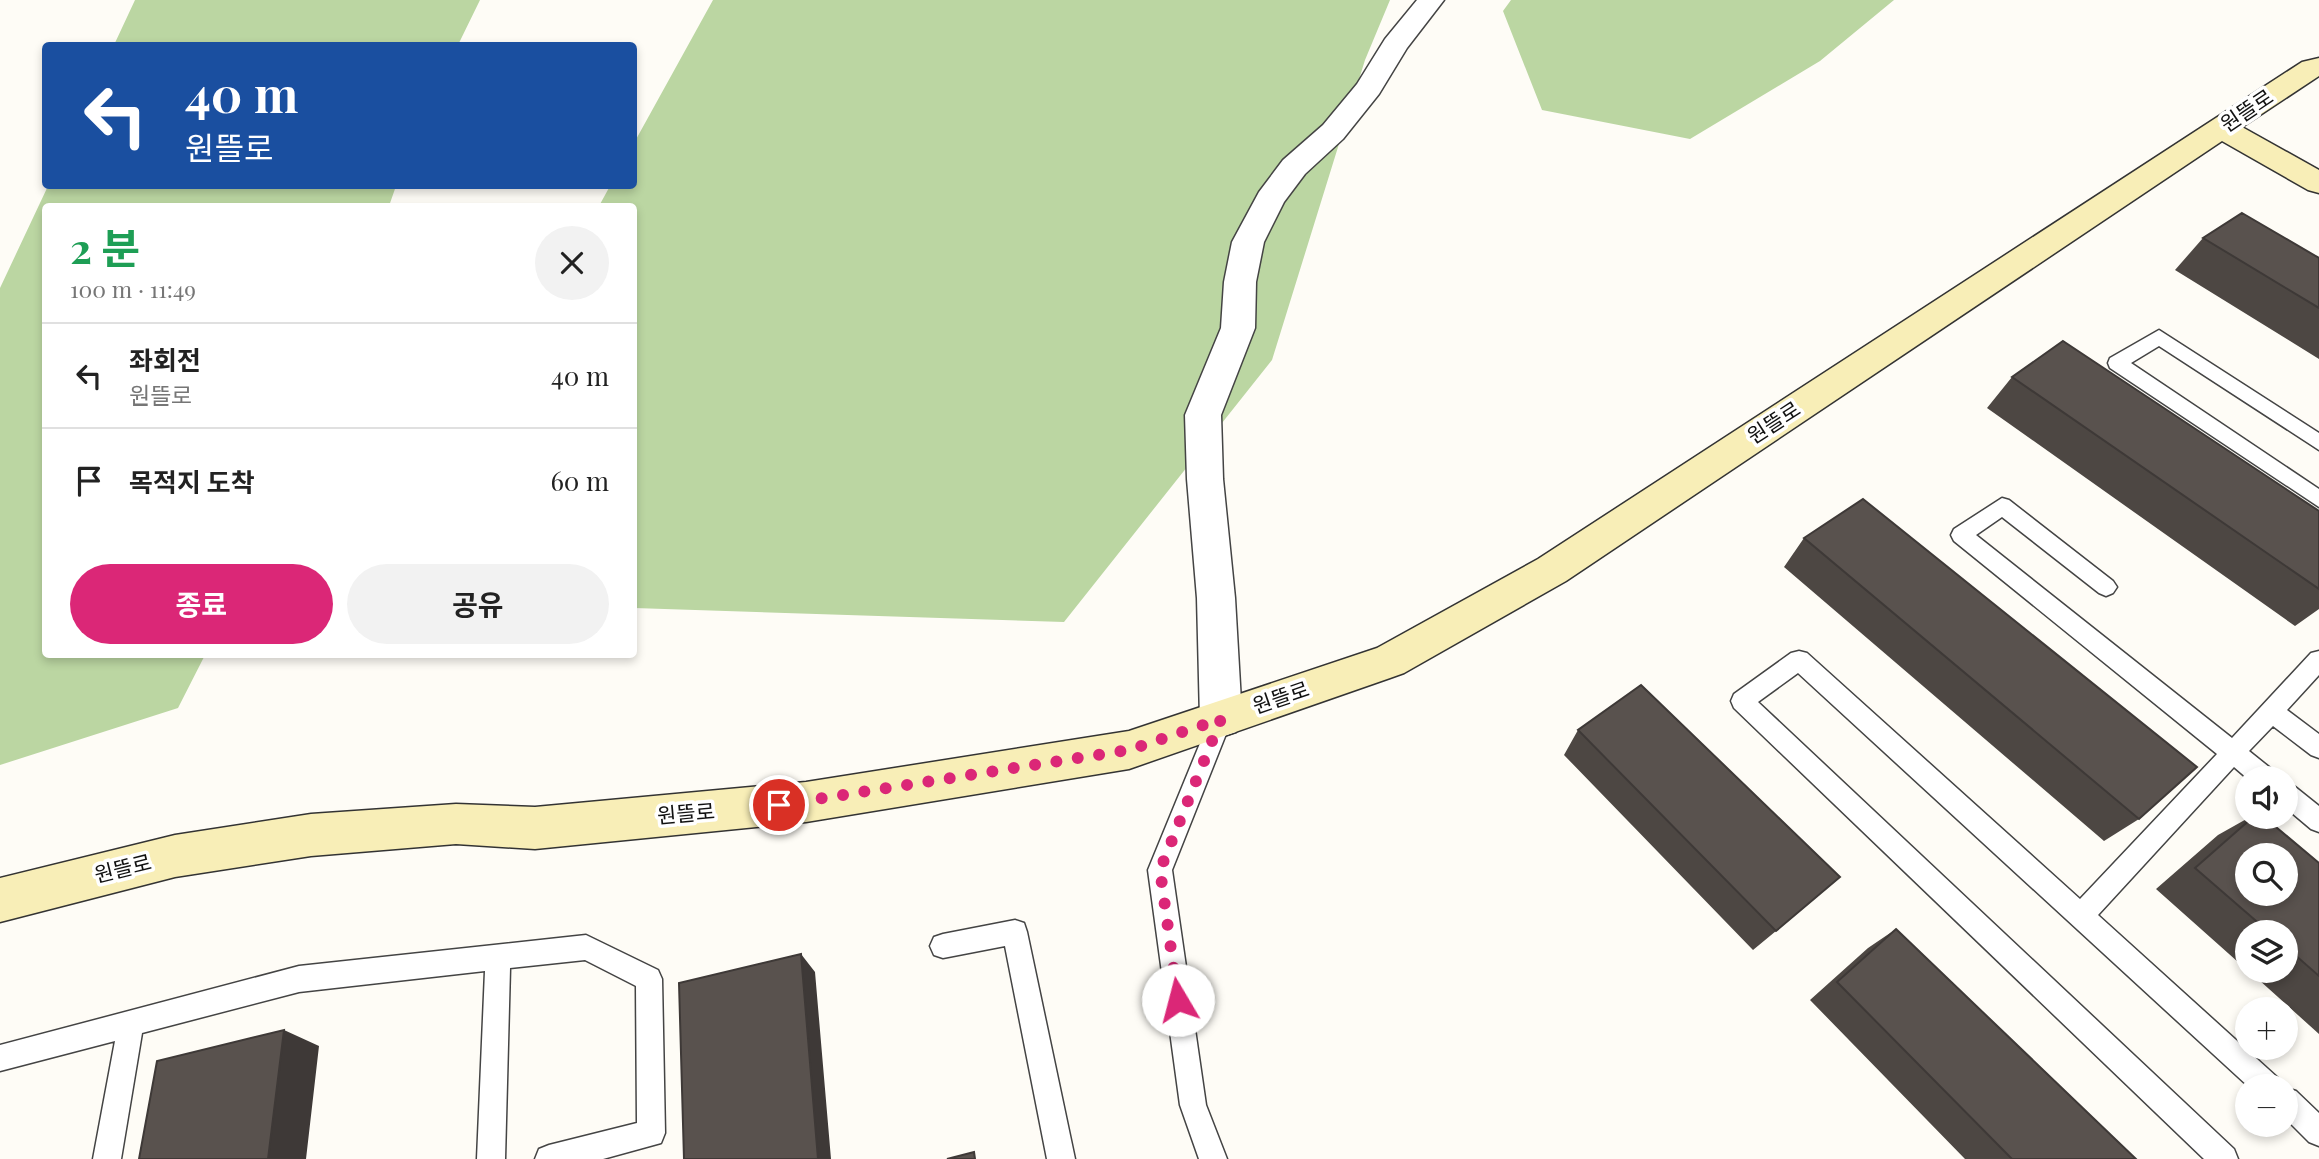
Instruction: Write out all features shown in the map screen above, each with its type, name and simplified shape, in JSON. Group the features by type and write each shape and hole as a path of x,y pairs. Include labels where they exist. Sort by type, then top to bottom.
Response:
{"street":[{"path":"1221,719 1216,598 1205,479 1203,415 1238,328 1240,282 1248,242 1278,188 1294,167 1333,132 1369,89 1395,45 1431,0"},
{"name":"원뜰로","path":"0,900 175,856 311,835 456,824 534,828 806,802 1129,750 1390,662 1552,570 2312,68 2319,66"},
{"path":"2221,128 2319,183"}],"lane":[{"path":"2319,443 2159,337 2117,363 2319,499"},
{"path":"2106,587 2003,506 1961,535 2250,766"},
{"path":"2224,1159 1741,701 1799,660 2255,1074"},
{"path":"2081,916 2319,660"},
{"path":"2271,711 2319,748"},
{"path":"1213,1159 1193,1105 1160,870 1221,719"},
{"path":"2298,804 2319,821"},
{"path":"943,946 1015,932 1060,1159"},
{"path":"0,1058 299,979 586,947 649,979 651,1133 549,1159"},
{"path":"491,1159 498,957"},
{"path":"107,1159 131,1024"},
{"path":"2298,1112 2319,1132"}],"green space":[{"path":"135,0 480,0 459,42 115,42"},
{"path":"713,0 1390,0 1365,60 1272,360 1064,622 637,608 637,203 601,203 608,189 637,189 637,138"},
{"path":"1511,0 1894,0 1820,61 1690,139 1542,110 1503,11"},
{"path":"47,189 395,189 390,203 42,203 42,658 203,658 178,708 0,765 0,288"}],"building":[{"path":"2242,213 2319,258 2319,308 2203,238"},
{"path":"2063,341 2319,511 2319,589 2012,377"},
{"path":"1863,499 2197,767 2139,819 1804,538"},
{"path":"1641,685 1840,877 1776,931 1578,730"},
{"path":"2239,829 2278,829 2295,843 2235,843 2235,903 2195,868"},
{"path":"2298,845 2319,863 2319,976 2298,958 2298,920 2255,920 2239,906 2298,906"},
{"path":"1896,929 2136,1159 2012,1159 1837,982"},
{"path":"801,954 818,1159 684,1159 679,983"},
{"path":"284,1030 268,1159 139,1159 157,1061"},
{"path":"974,1152 975,1159 947,1159"}],"route":[{"path":"779,805 1129,750 1221,719 1160,870 1178,1000"}]}
